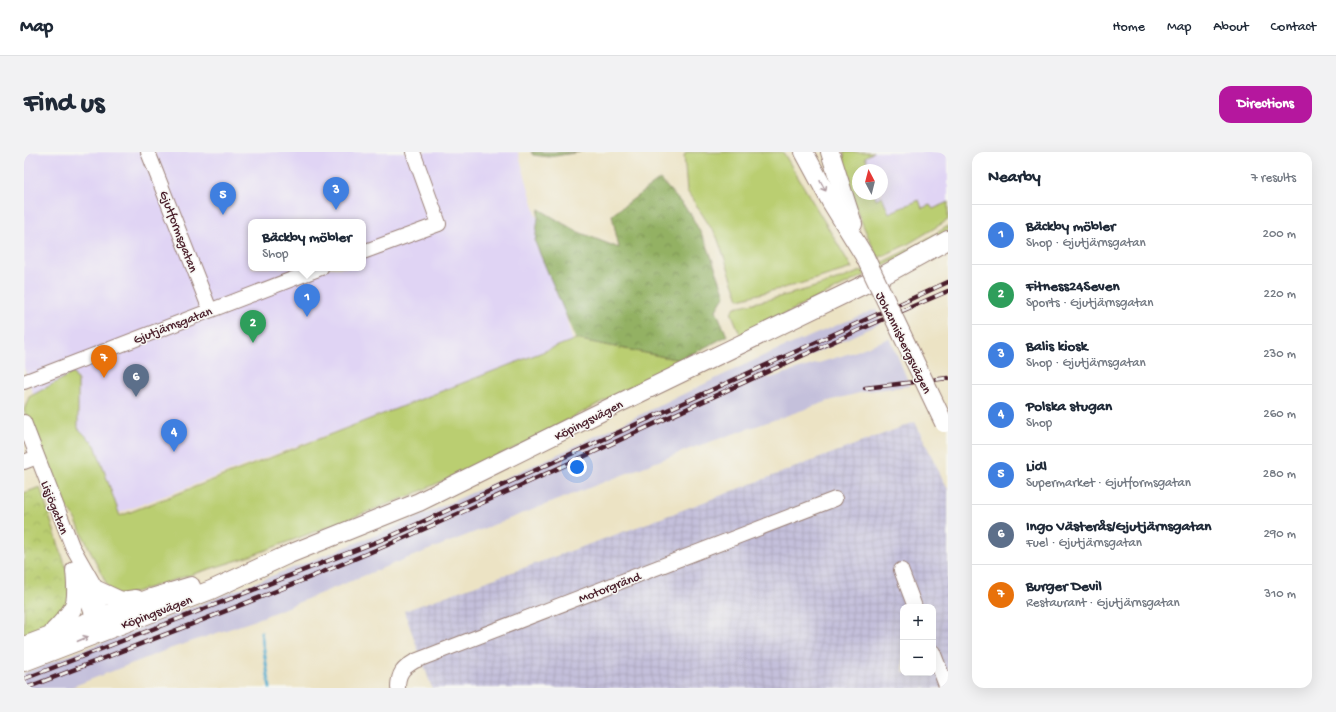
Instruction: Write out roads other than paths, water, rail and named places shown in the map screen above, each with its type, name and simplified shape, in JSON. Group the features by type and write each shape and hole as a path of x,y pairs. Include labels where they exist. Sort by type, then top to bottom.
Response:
{"main road":[{"name":"Johannisbergsvägen","path":"804,152 831,202 864,255 946,426"},
{"name":"Johannisbergsvägen","path":"833,154 864,255"},
{"name":"Köpingsvägen","path":"24,646 51,635 101,624 211,590 287,555 419,502 886,274 948,240"},
{"name":"Köpingsvägen","path":"886,274 948,252"},
{"name":"Köpingsvägen","path":"24,662 151,598 287,555"},
{"path":"51,635 74,608 77,597 75,570"},
{"path":"97,590 121,601 151,598"}],"street":[{"name":"Gjutformsgatan","path":"148,152 210,310"},
{"path":"366,251 439,224 413,152"},
{"name":"Gjutjärnsgatan","path":"24,382 313,271"},
{"name":"Lisjögatan","path":"24,422 30,460 72,546 97,590 100,603 101,624"},
{"name":"Motorgränd","path":"398,688 398,677 402,671 415,661 835,499"},
{"name":"Lisjögatan","path":"72,546 75,570 91,611 101,624"},
{"path":"901,570 914,604"},
{"path":"936,660 947,688"}],"waterway":[{"path":"261,632 270,688"}],"railway":[{"path":"24,679 389,537 948,282"},
{"path":"26,688 255,599 392,543 531,481 878,321 948,291"},
{"path":"865,388 948,378"}],"place":[{"name":"Balis kiosk","path":"336,210"},
{"name":"Lidl","path":"223,215"},
{"name":"Bäckby möbler","path":"307,317"},
{"name":"Fitness24Seven","path":"253,343"},
{"name":"Burger Devil","path":"104,378"},
{"name":"Ingo Västerås/Gjutjärnsgatan","path":"136,397"},
{"name":"Polska stugan","path":"174,452"}]}
